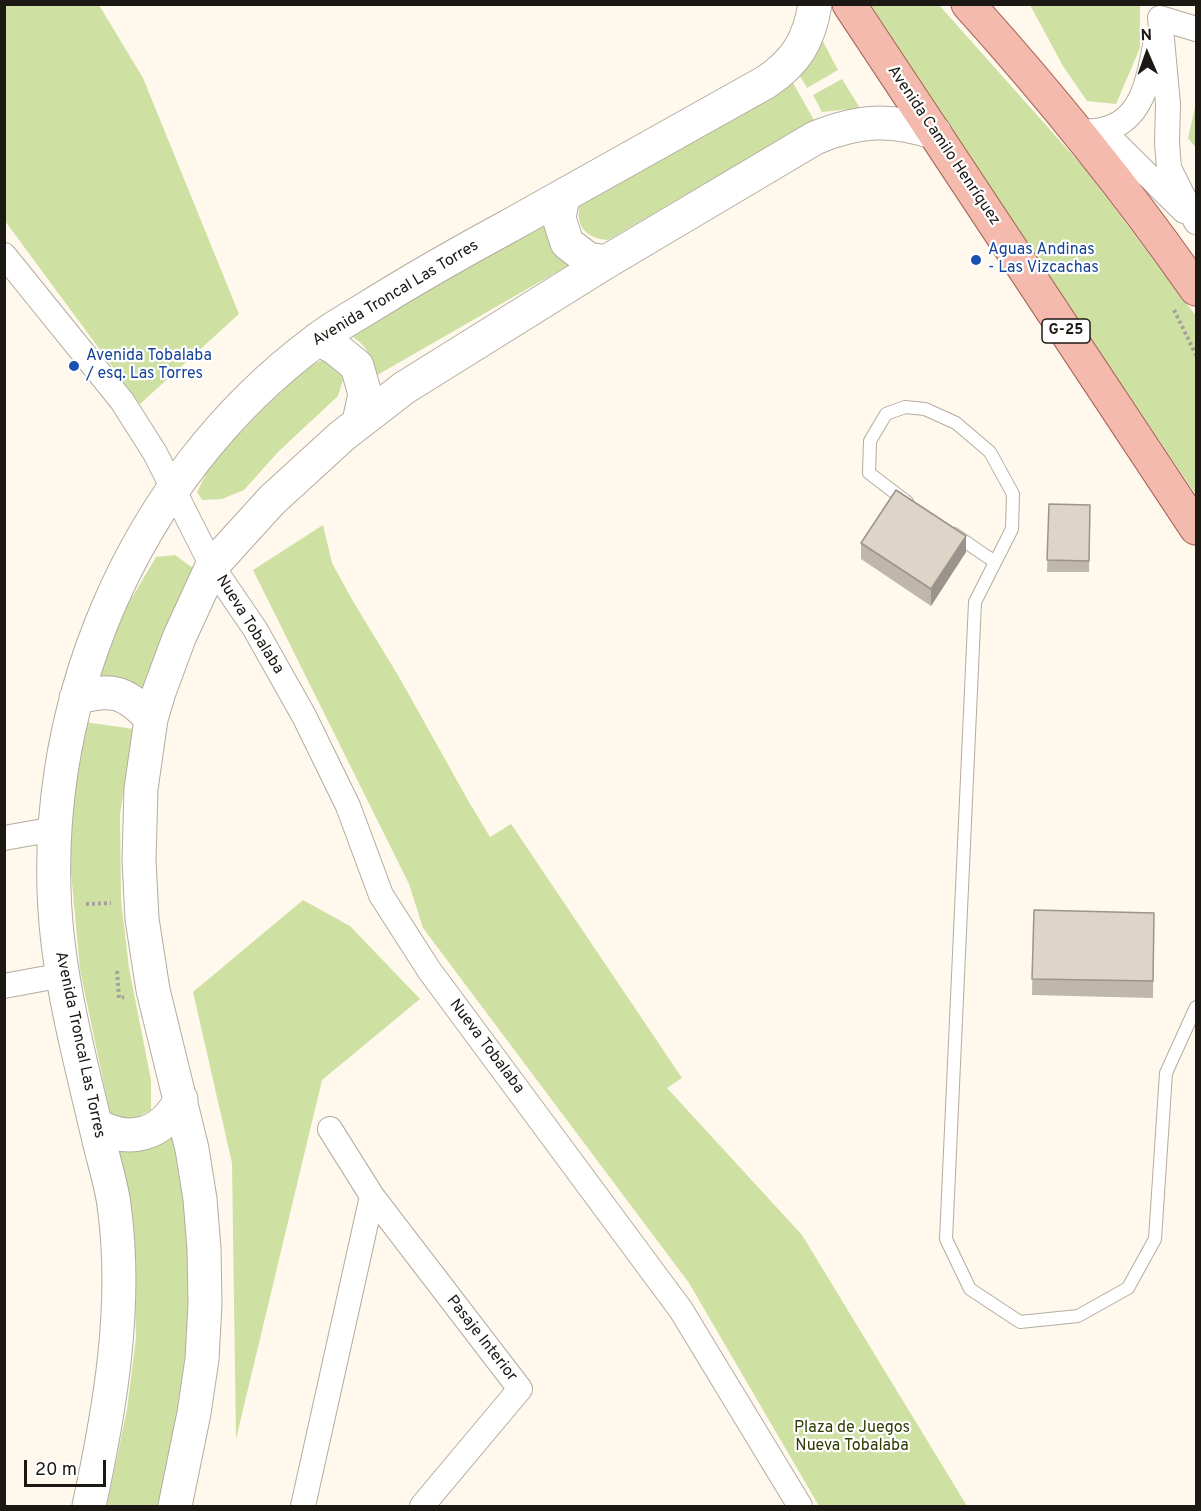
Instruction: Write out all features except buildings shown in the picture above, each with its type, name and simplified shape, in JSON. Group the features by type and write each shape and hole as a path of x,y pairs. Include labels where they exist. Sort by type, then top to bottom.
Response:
{"main road":[{"name":"Avenida Camilo Henríquez","path":"849,4 1197,528"},
{"path":"968,4 1090,130 1197,289"}],"street":[{"name":"Avenida Troncal Las Torres","path":"89,1506 112,1377 118,1300 118,1249 114,1203 63,975 55,906 55,829 66,741 76,698 90,653 114,591 172,489 229,420 258,391 318,339 416,277 778,75 799,52 806,38 814,4"},
{"path":"1090,130 1123,121 1137,107 1146,87 1162,11"},
{"path":"1162,11 1197,29"},
{"path":"1162,11 1170,168 1197,222"},
{"path":"175,1506 194,1413 202,1359 205,1304 204,1250 200,1199 181,1099 153,990 142,918 139,860 141,789 151,719 159,692 179,638 212,566 272,500 359,422 404,388 606,262 814,138 836,129 878,122 898,123 935,133"},
{"path":"1090,130 1180,206 1197,227"},
{"path":"563,196 559,218 567,243 588,259 606,262"},
{"name":"Nueva Tobalaba","path":"4,255 122,401 155,453 212,566 255,629 304,716 348,806 381,895 429,970 681,1310 800,1506"},
{"path":"318,339 335,348 357,366 365,394 359,422"},
{"path":"76,698 97,692 118,693 137,703 151,719"},
{"path":"4,838 55,829"},
{"path":"4,986 63,975"},
{"path":"95,1124 121,1135 149,1132 170,1118 181,1099"},
{"name":"Pasaje Interior","path":"330,1129 372,1196 520,1389 422,1506"},
{"path":"303,1506 372,1196"}],"lane":[{"path":"916,508 869,473 870,441 886,414 905,407 925,408 956,423 990,452 1013,494 1012,530 975,602 946,1239 970,1289 1020,1322 1078,1316 1128,1288 1155,1239 1166,1073 1197,1007"},
{"path":"946,528 995,562"}],"path":[{"path":"55,906 113,903"},
{"path":"117,962 119,998 153,990"}],"green space":[{"path":"4,5 99,5 143,78 239,314 140,404 5,221"},
{"path":"866,5 939,5 1085,169 1196,316 1196,495"},
{"path":"1030,5 1140,5 1140,48 1116,104 1087,101 1063,66"},
{"path":"819,34 838,70 807,88 800,76"},
{"path":"842,79 860,108 822,112 813,95"},
{"path":"792,81 814,120 608,240 591,236 581,226 579,212 583,195"},
{"path":"1196,103 1196,148 1188,138"},
{"path":"549,218 576,261 372,378 369,355 358,340 344,331"},
{"path":"328,358 339,368 343,380 338,396 279,451 244,490 222,499 202,500 197,492 213,460 310,365"},
{"name":"Plaza de Juegos Nueva Tobalaba","path":"323,525 332,563 490,837 511,824 682,1078 667,1088 802,1235 967,1506 819,1506 689,1283 423,928 409,884 253,570"},
{"path":"175,555 193,568 168,624 142,699 96,684 127,606 156,557"},
{"path":"85,722 134,729 120,814 121,900 129,968 151,1080 151,1110 125,1123 110,1113 80,970 68,839"},
{"path":"303,900 350,926 420,999 322,1080 236,1439 232,1163 193,992"},
{"path":"175,1126 192,1207 189,1380 165,1506 107,1506 127,1409 136,1338 134,1257 116,1144"}],"place":[{"name":"Aguas Andinas - Las Vizcachas","path":"976,260"},
{"name":"Avenida Tobalaba / esq. Las Torres","path":"74,366"}]}
